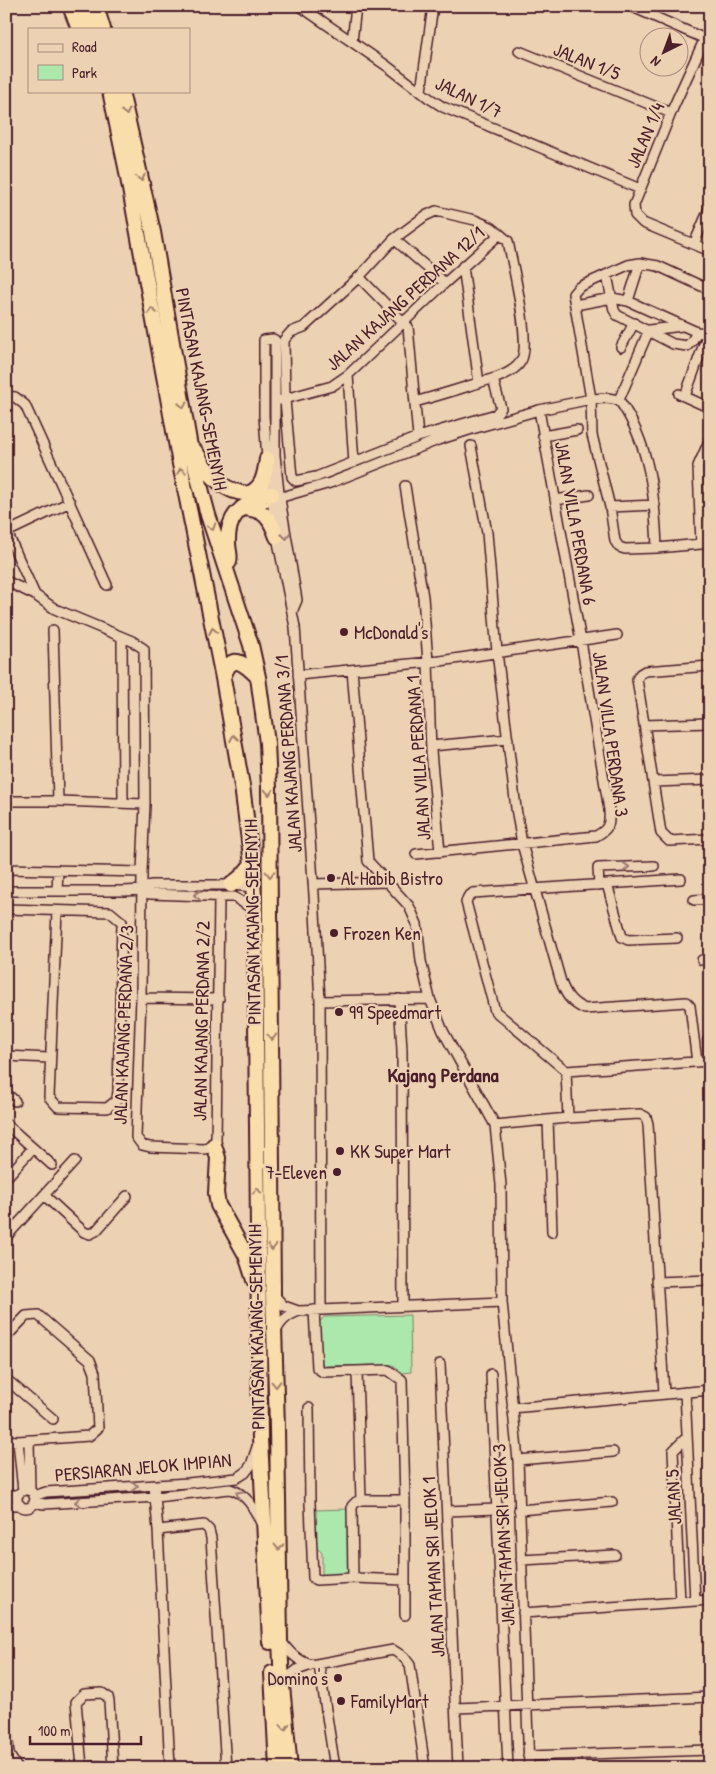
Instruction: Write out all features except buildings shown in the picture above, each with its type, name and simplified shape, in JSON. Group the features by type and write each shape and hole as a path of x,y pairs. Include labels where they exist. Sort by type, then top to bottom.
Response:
{"highway":[{"path":"70,6 79,28"},
{"path":"85,6 92,28"},
{"path":"96,6 103,28"},
{"path":"106,6 112,28"},
{"name":"PINTASAN KAJANG-SEMENYIH","path":"115,93 153,232 190,447 208,515 251,645 258,677 267,743 270,788 272,1294 277,1427 280,1640 282,1686 290,1768"},
{"name":"PINTASAN KAJANG-SEMENYIH","path":"115,93 180,464 223,678 242,786 252,864 255,916 260,1438 277,1768"},
{"path":"190,447 218,481 254,508 264,513 271,521 277,537"},
{"path":"226,568 230,558 228,544 229,527 244,501 261,484 267,459"},
{"path":"244,501 276,496"},
{"path":"223,678 225,670 233,662 247,666 258,677"},
{"path":"231,885 252,864"},
{"path":"214,1145 218,1158 216,1193 218,1205 246,1255 258,1292"}],"street":[{"name":"JALAN 1/7","path":"300,6 443,107 640,189"},
{"path":"352,42 356,6"},
{"path":"421,91 433,6"},
{"path":"630,6 707,39"},
{"name":"JALAN 1/4","path":"694,244 643,223 635,215 634,205 671,113 707,39"},
{"name":"JALAN 1/5","path":"519,51 671,113"},
{"path":"710,207 694,244 710,251"},
{"path":"415,402 502,376 514,370 525,354 516,283 508,241 500,234 475,220 436,211 425,216 394,239 359,277 304,327 291,332 284,340 286,400 292,477 296,481 316,477 418,436 496,414 501,408 493,379"},
{"name":"JALAN KAJANG PERDANA 12/1","path":"274,401 286,400 332,386 348,375 463,266 500,234"},
{"path":"394,239 445,283"},
{"path":"628,301 640,263"},
{"path":"710,290 658,266 640,263 628,265 576,290 573,294 591,400 592,435 610,507 615,542 619,547 626,549 657,548 706,544 698,466 710,439"},
{"path":"463,266 479,383"},
{"path":"607,275 614,310 617,315 673,344 687,346 697,332"},
{"path":"359,277 408,327 418,436"},
{"path":"575,305 612,298 628,301 697,332 709,332 682,395 710,408"},
{"path":"620,347 634,323"},
{"path":"649,330 683,326"},
{"path":"619,400 649,330"},
{"path":"292,612 277,537 276,496 275,455 274,401 274,339 264,340 264,416 267,459 276,496 297,600 292,612"},
{"path":"348,375 354,463"},
{"path":"264,387 268,396 274,401"},
{"path":"6,396 15,397 25,406 108,585"},
{"path":"276,496 330,483 438,440 538,410 607,398 619,400 630,416 641,441 648,462 657,548"},
{"path":"264,416 266,409 274,401"},
{"name":"JALAN VILLA PERDANA 6","path":"538,410 581,641"},
{"path":"543,436 577,430"},
{"path":"471,446 487,533 497,652 522,844 561,982 567,997 577,1006 584,1009 686,1002 690,1006 697,1062"},
{"name":"JALAN VILLA PERDANA 1","path":"405,486 423,597 428,662 431,746 440,852"},
{"path":"555,500 589,495"},
{"path":"35,595 7,531 70,502"},
{"path":"610,507 654,505"},
{"path":"6,581 35,595 55,609 122,637 123,803"},
{"name":"JALAN KAJANG PERDANA 3/1","path":"292,612 295,627 320,1001 317,1368 324,1372 357,1371"},
{"path":"53,630 58,801"},
{"path":"298,675 428,662 617,635"},
{"name":"JALAN KAJANG PERDANA 2/3","path":"122,637 144,649 145,804 136,1137 142,1145 150,1147 204,1149 214,1145"},
{"name":"JALAN VILLA PERDANA 3","path":"522,844 596,836 606,830 610,822 581,641"},
{"path":"710,666 645,671 637,679 661,833 669,840 710,839"},
{"path":"352,670 368,860 410,906 416,924 421,961 430,999 443,1032 495,1125 640,1114 646,1117 648,1124 664,1393"},
{"path":"644,725 710,723"},
{"path":"431,746 508,739"},
{"path":"653,782 710,780"},
{"path":"6,801 145,804"},
{"path":"416,854 522,844"},
{"path":"654,866 598,868 622,937 628,940 677,938"},
{"path":"6,870 142,872"},
{"path":"57,891 58,870"},
{"path":"681,879 473,893 466,902 495,1011 566,1071 709,1061"},
{"path":"313,884 388,882"},
{"path":"143,890 151,885 231,885 254,887"},
{"path":"6,891 143,890 150,894 234,896 248,906 255,916"},
{"name":"JALAN KAJANG PERDANA 2/2","path":"214,1145 216,1143 219,999 219,896"},
{"path":"694,900 710,899"},
{"path":"6,909 110,912 122,922 117,1100 107,1108 58,1107 49,1097 57,911"},
{"path":"141,998 219,999"},
{"path":"399,999 402,1050 403,1305"},
{"path":"320,1001 430,999"},
{"path":"710,1038 708,1040 710,1073"},
{"path":"6,1056 50,1058"},
{"path":"566,1071 568,1118"},
{"path":"6,1093 15,1101"},
{"path":"548,1120 552,1232"},
{"path":"6,1124 52,1165"},
{"name":"JALAN TAMAN SRI JELOK 3","path":"495,1125 502,1185 502,1302 518,1460 529,1768"},
{"path":"6,1178 33,1148"},
{"path":"6,1237 75,1161"},
{"path":"44,1195 84,1232 90,1234 96,1231 127,1196"},
{"path":"657,1282 710,1280"},
{"path":"272,1294 284,1306 299,1311"},
{"path":"274,1336 289,1314 299,1311 502,1302"},
{"path":"6,1337 26,1316 38,1315 90,1360 95,1373 98,1428 89,1436 18,1441 6,1440"},
{"name":"JALAN TAMAN SRI JELOK 1","path":"440,1364 458,1768"},
{"path":"361,1500 357,1371 388,1370 402,1380 406,1615"},
{"name":"JALAN TAMAN SRI JELOK 3","path":"491,1374 508,1768"},
{"path":"6,1379 53,1420"},
{"path":"512,1408 710,1390"},
{"name":"JALAN 5","path":"685,1392 694,1601"},
{"path":"310,1408 310,1503 313,1578 316,1580 353,1578 405,1580"},
{"name":"PERSIARAN JELOK IMPIAN","path":"6,1495 28,1495 46,1492 237,1478 245,1473 251,1465 260,1438"},
{"path":"680,1602 672,1452 686,1438"},
{"path":"6,1505 29,1507 28,1440"},
{"path":"18,1441 28,1495"},
{"path":"518,1460 612,1452"},
{"path":"154,1485 170,1768"},
{"name":"PERSIARAN JELOK IMPIAN","path":"28,1495 44,1504 156,1497 230,1489 238,1491 250,1502 266,1532"},
{"path":"20,1505 18,1498 28,1495"},
{"path":"353,1578 352,1506 361,1500 405,1500"},
{"path":"520,1510 612,1502"},
{"path":"446,1511 496,1509"},
{"path":"158,1530 204,1525 209,1530 226,1768"},
{"path":"521,1560 615,1555"},
{"path":"523,1613 710,1600"},
{"path":"280,1640 291,1654 299,1660 315,1665"},
{"path":"282,1686 289,1676 298,1670 393,1650 404,1657 410,1665 425,1768"},
{"path":"315,1665 335,1768"},
{"path":"102,1693 108,1697 113,1768 79,1767 76,1702 84,1694 102,1693"},
{"path":"456,1708 710,1697"},
{"path":"6,1715 8,1753 17,1768"},
{"path":"269,1768 275,1749"},
{"path":"528,1756 710,1750"}],"green space":[{"path":"410,1315 411,1372 403,1373 393,1365 325,1366 320,1362 317,1325 324,1317"},
{"path":"349,1509 351,1576 322,1578 322,1553 317,1548 315,1510"}],"place":[{"name":"McDonald's","path":"344,632"},
{"name":"Al Habib Bistro","path":"331,878"},
{"name":"Frozen Ken","path":"334,933"},
{"name":"99 Speedmart","path":"339,1012"},
{"name":"KK Super Mart","path":"340,1151"},
{"name":"7-Eleven","path":"337,1172"},
{"name":"Domino's","path":"338,1678"},
{"name":"FamilyMart","path":"341,1701"}],"district":[{"name":"Kajang Perdana","path":"443,1075"}]}
